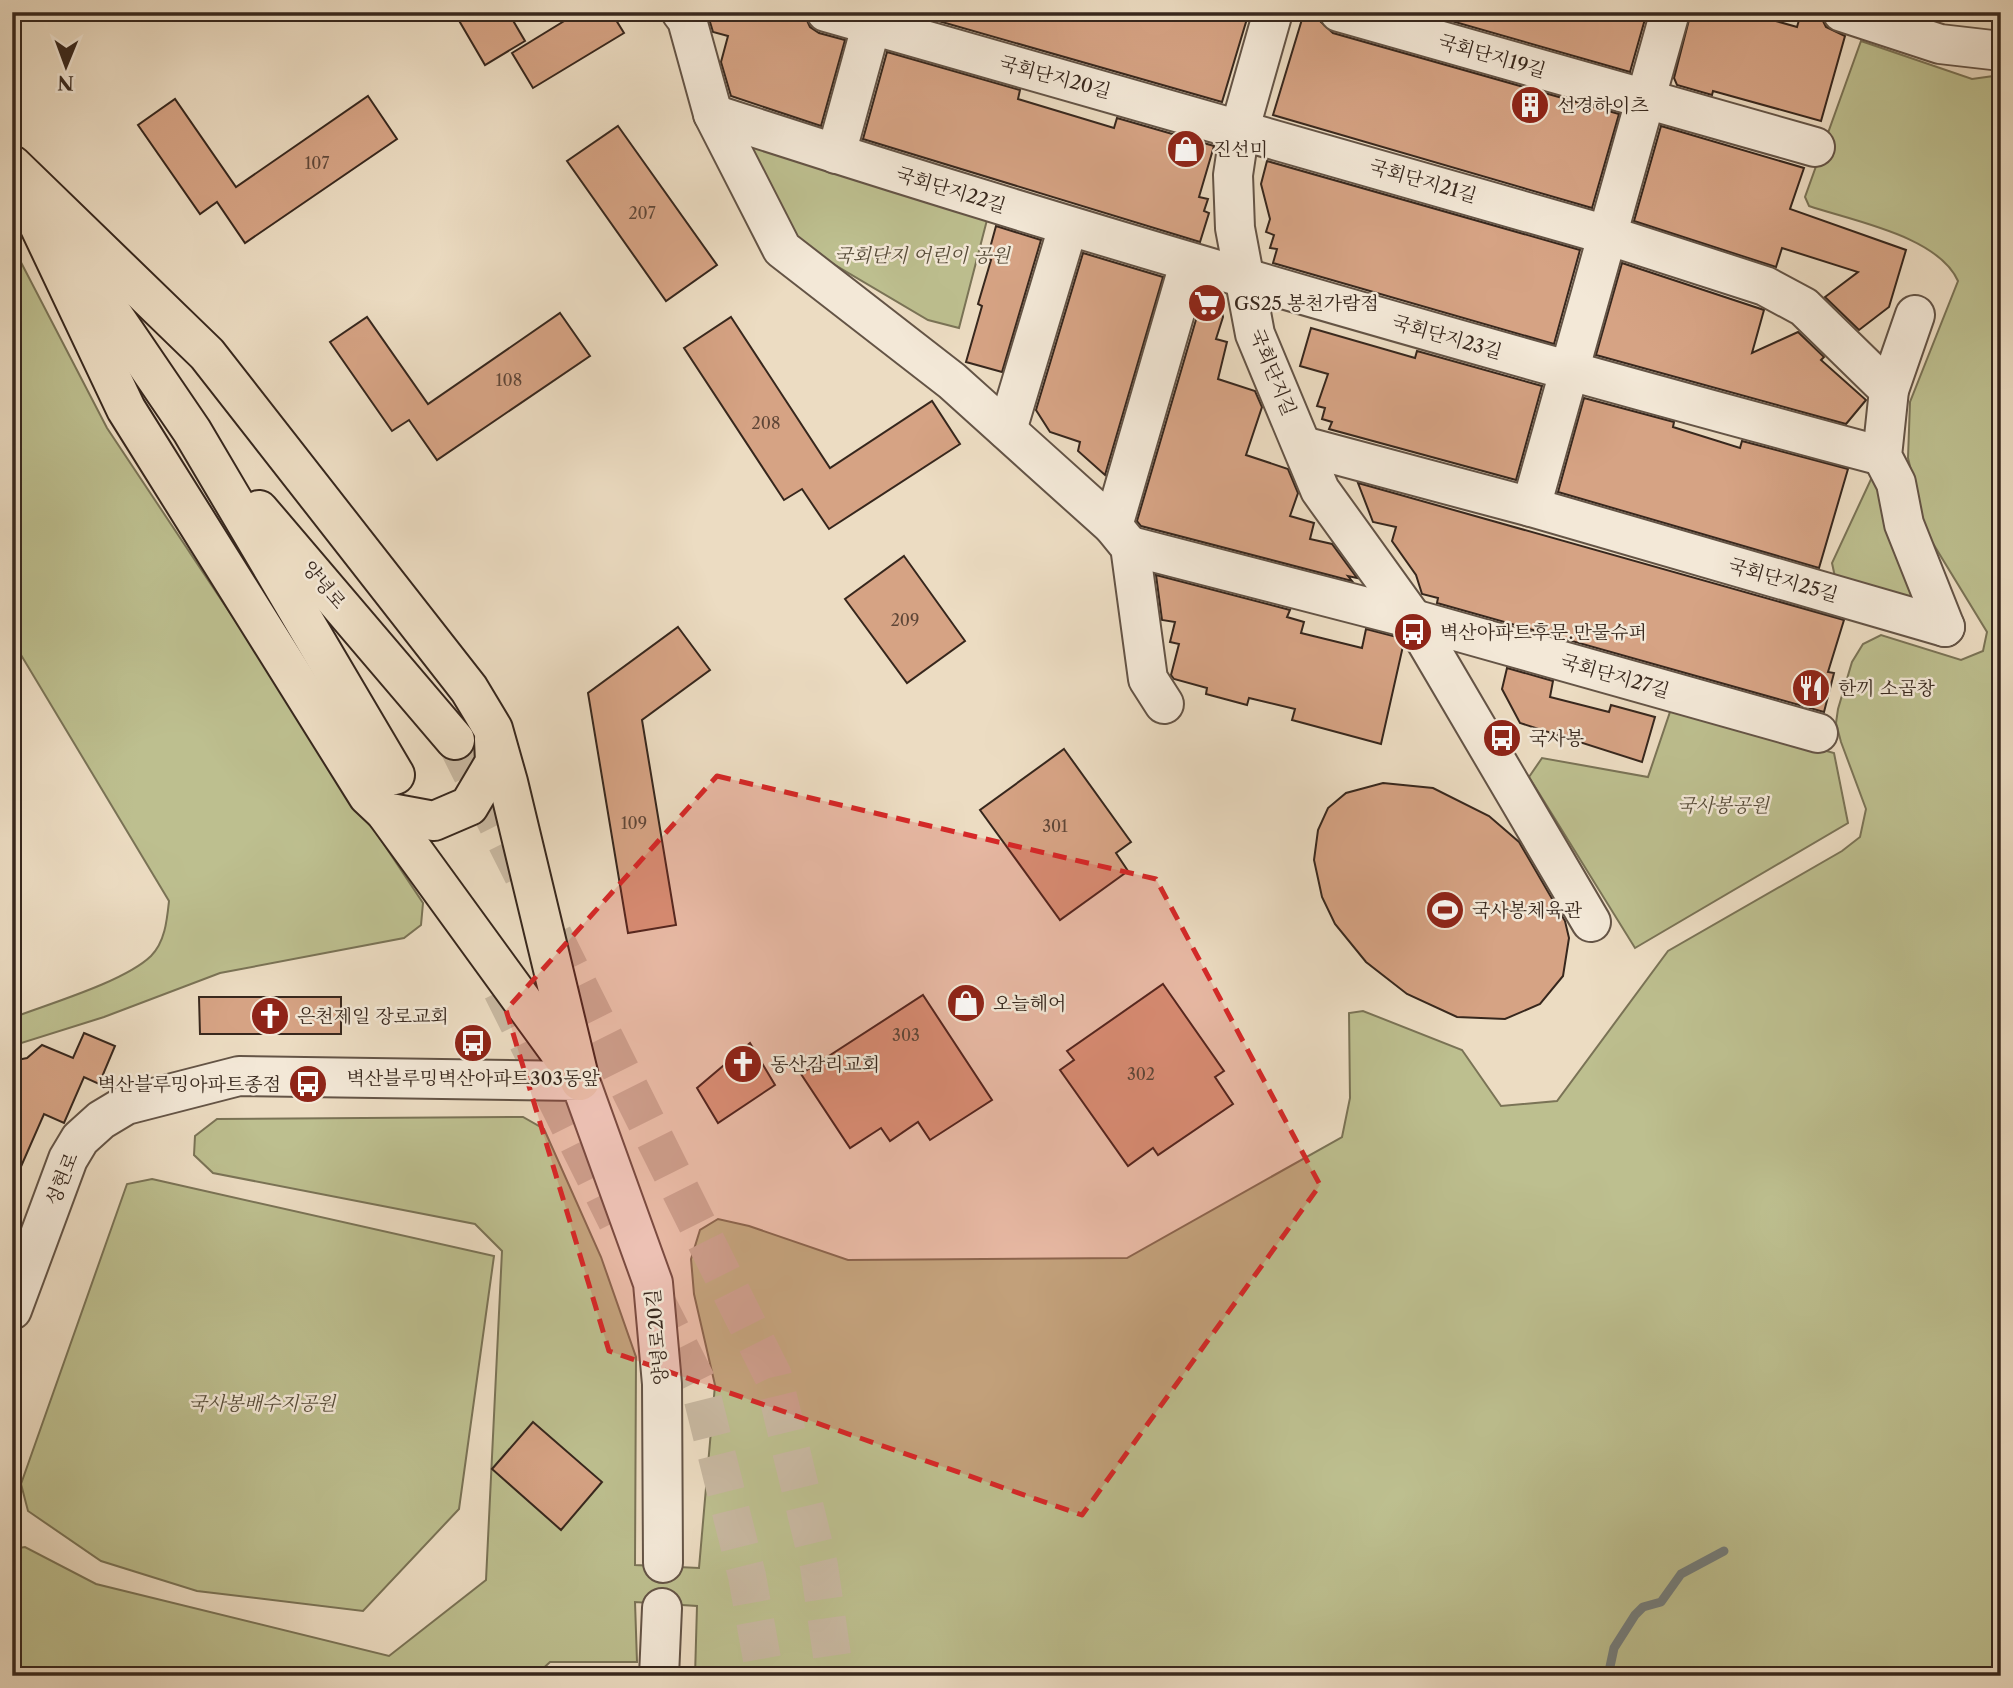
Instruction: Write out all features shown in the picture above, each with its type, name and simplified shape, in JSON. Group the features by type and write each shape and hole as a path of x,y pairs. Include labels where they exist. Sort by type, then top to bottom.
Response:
{"main road":[{"name":"양녕로","path":"12,167 192,431 395,775"},
{"path":"12,167 207,354 469,689 493,729 580,1081"},
{"path":"12,167 126,409 368,796 385,812 580,1081"},
{"name":"양녕로","path":"192,431 456,740"},
{"path":"385,812 434,821 469,806 495,762 493,729"}],"street":[{"path":"681,12 687,20 713,114 782,249 952,381 1121,536 1413,619"},
{"name":"국회단지20길","path":"826,12 873,19 1240,128"},
{"name":"국회단지길","path":"1273,12 1240,128 1233,175 1235,228 1255,334 1320,490 1413,619 1591,922"},
{"name":"국회단지19길","path":"1339,12 1815,147"},
{"path":"1531,507 1670,12"},
{"path":"1842,12 1940,44 2001,51"},
{"path":"836,154 873,19"},
{"name":"국회단지22길","path":"713,114 1244,280"},
{"name":"국회단지21길","path":"1240,128 1607,235 1765,286 1804,307 1888,390"},
{"path":"1007,430 1068,227"},
{"path":"1164,704 1148,678 1121,536 1189,264"},
{"name":"국회단지23길","path":"1244,280 1569,372 1882,456"},
{"path":"1882,456 1888,390 1915,315"},
{"name":"국회단지25길","path":"1303,446 1531,507 1945,627 1904,524 1896,483 1882,456"},
{"name":"국회단지27길","path":"1413,619 1818,733"},
{"name":"성현로","path":"12,1310 68,1159 80,1139 101,1119 125,1105 239,1076 580,1081"},
{"name":"양녕로20길","path":"580,1081 653,1283 662,1384 663,1563"},
{"path":"659,1676 662,1608"}],"highlighted area":[{"path":"717,776 1156,879 1320,1185 1082,1515 609,1351 506,1010"}],"green space":[{"path":"1861,41 1972,79 2001,75 2001,1676 695,1676 697,1606 635,1602 637,1662 550,1662 535,1676 12,1676 12,1549 25,1547 96,1584 389,1656 486,1580 502,1251 475,1224 213,1173 194,1155 195,1136 217,1119 523,1117 544,1129 601,1257 636,1357 635,1565 699,1568 715,1385 694,1294 691,1259 700,1230 718,1219 749,1226 848,1260 1127,1258 1342,1137 1350,1098 1349,1013 1363,1011 1462,1050 1501,1106 1557,1101 1668,951 1842,851 1860,837 1866,809 1836,723 1852,662 1863,644 1881,635 1961,660 1983,651 1987,632 1926,532 1908,458 1910,402 1958,281 1948,265 1914,241 1870,224 1809,206 1805,197"},
{"name":"국회단지 어린이 공원","path":"748,144 987,220 959,328 928,320 796,242"},
{"path":"12,245 107,428 423,903 421,925 404,938 220,973 104,1017 12,1046 12,1018 123,975 151,956 162,937 169,901 12,640"},
{"path":"1873,475 1918,601 1835,577 1832,563"},
{"name":"국사봉공원","path":"1671,709 1834,753 1848,823 1635,948 1529,777 1542,758 1648,777"},
{"name":"국사봉배수지공원","path":"152,1179 494,1256 459,1509 363,1611 197,1591 101,1561 28,1511 21,1484 127,1184"}],"building":[{"path":"454,12 508,12 525,41 485,65"},
{"path":"579,12 611,12 624,33 533,88 512,53"},
{"path":"707,12 791,12 805,16 810,27 819,33 845,40 821,126 731,96 721,62 728,36 713,32"},
{"path":"907,12 1249,12 1222,102"},
{"path":"1420,12 1647,12 1630,72"},
{"path":"1691,12 1744,12 1797,27 1801,13 1822,19 1826,27 1845,36 1821,121 1713,91 1712,95 1677,85 1674,78"},
{"path":"1303,16 1320,21 1333,33 1619,114 1592,208 1273,115"},
{"path":"887,52 1020,90 1018,99 1114,128 1117,118 1214,146 1199,197 1208,199 1204,211 1209,213 1200,242 863,139"},
{"path":"368,96 397,139 245,243 217,202 200,214 138,125 175,99 236,187"},
{"path":"618,126 717,265 666,301 567,161"},
{"path":"1661,126 1804,168 1790,209 1906,250 1889,307 1859,330 1825,297 1858,272 1782,248 1776,267 1634,221"},
{"path":"1267,161 1580,250 1554,344 1273,263 1277,249 1270,248 1274,235 1266,232 1270,219 1261,184"},
{"path":"996,226 1041,240 1002,372 966,362 982,306 978,304 991,260 987,259"},
{"path":"1083,253 1163,277 1105,475 1078,451 1080,442 1050,432 1036,410"},
{"path":"1622,263 1764,310 1752,353 1798,332 1824,357 1821,360 1866,400 1846,424 1596,355"},
{"path":"1205,289 1218,293 1223,317 1216,339 1227,342 1218,379 1255,391 1262,407 1246,455 1288,469 1298,493 1290,516 1314,523 1310,539 1332,544 1357,578 1348,576 1352,581 1141,526 1137,521"},
{"path":"560,313 590,356 437,460 409,420 392,431 330,342 367,317 428,404"},
{"path":"731,317 830,468 932,401 960,444 829,529 802,489 784,500 684,348"},
{"path":"1311,328 1415,358 1417,351 1542,386 1516,480 1329,429 1332,422 1322,419 1325,408 1317,406 1328,374 1300,366"},
{"path":"1584,398 1674,422 1673,427 1740,448 1742,441 1848,469 1819,568 1558,492"},
{"path":"1358,483 1844,620 1828,672 1834,673 1824,712 1437,603 1438,598 1422,594 1416,575 1392,541 1396,527 1373,522"},
{"path":"904,556 965,641 907,683 845,599"},
{"path":"1156,575 1290,610 1287,617 1304,622 1301,633 1362,648 1366,629 1397,637 1403,646 1381,744 1292,720 1295,709 1249,698 1247,705 1206,694 1207,688 1174,679 1171,675 1179,644 1170,642 1175,622 1162,620"},
{"path":"678,627 710,670 642,720 676,925 628,933 588,693"},
{"path":"1507,668 1553,681 1550,697 1609,712 1611,705 1655,717 1642,762 1520,723 1502,689"},
{"path":"1064,749 1131,842 1116,853 1128,871 1060,920 980,810"},
{"name":"국사봉체육관","path":"1383,783 1433,788 1489,816 1519,842 1565,921 1569,938 1563,976 1540,1004 1505,1019 1457,1017 1407,994 1366,962 1335,924 1322,897 1314,860 1318,830 1328,808 1346,793"},
{"path":"1163,984 1224,1071 1215,1077 1233,1104 1158,1155 1153,1148 1128,1166 1060,1070 1074,1060 1067,1051"},
{"path":"923,995 992,1100 930,1140 918,1122 890,1141 881,1128 850,1148 801,1074"},
{"name":"은천제일 장로교회","path":"199,997 341,997 341,1034 200,1034"},
{"path":"84,1033 115,1046 99,1084 84,1077 64,1123 44,1114 12,1187 12,1061 27,1058 42,1045 73,1058"},
{"name":"동산감리교회","path":"750,1043 775,1085 718,1123 697,1088"},
{"path":"533,1422 602,1482 561,1530 492,1469"}],"waterway":[{"path":"1608,1676 1614,1648 1635,1615 1643,1607 1661,1602 1681,1574 1724,1551"}],"tunnel":[{"path":"455,740 523,875"},
{"path":"553,935 773,1376 819,1566 835,1676"},
{"path":"502,990 617,1221"},
{"path":"654,1297 700,1388 747,1576 765,1676"}],"place":[{"name":"선경하이츠","path":"1530,105"},
{"name":"진선미","path":"1186,149"},
{"name":"GS25 봉천가람점","path":"1207,303"},
{"name":"벽산아파트후문.만물슈퍼","path":"1413,632"},
{"name":"한끼 소곱창","path":"1811,688"},
{"name":"국사봉","path":"1502,738"},
{"name":"국사봉체육관","path":"1445,910"},
{"name":"오늘헤어","path":"966,1003"},
{"name":"은천제일 장로교회","path":"270,1016"},
{"name":"벽산블루밍벽산아파트303동앞","path":"473,1043"},
{"name":"동산감리교회","path":"743,1064"},
{"name":"벽산블루밍아파트종점","path":"308,1084"}]}
